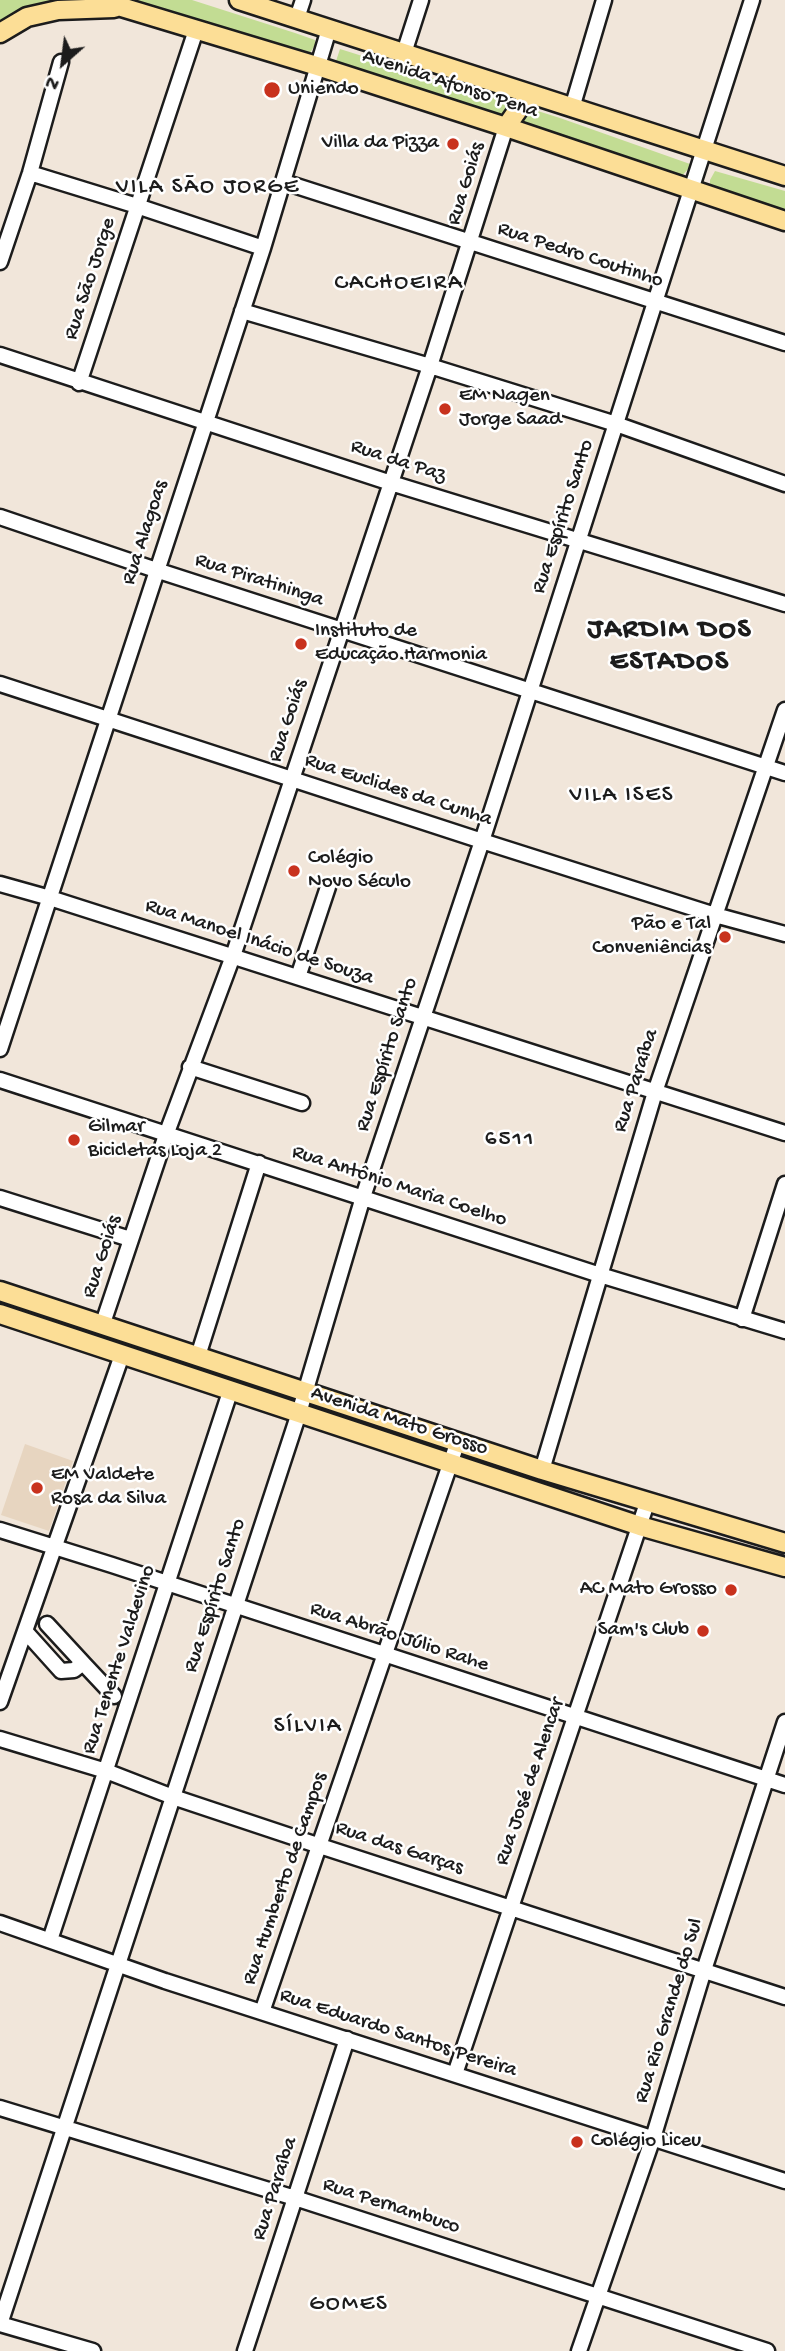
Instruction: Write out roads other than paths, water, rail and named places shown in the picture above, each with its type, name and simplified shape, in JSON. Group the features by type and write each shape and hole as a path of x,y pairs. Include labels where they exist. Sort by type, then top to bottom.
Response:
{"main road":[{"name":"Avenida Afonso Pena","path":"98,0 317,66 785,221"},
{"name":"Avenida Afonso Pena","path":"239,0 785,176"},
{"path":"0,33 27,17 58,10 123,8"},
{"path":"506,127 520,107 534,95"},
{"name":"Avenida Mato Grosso","path":"0,1291 542,1470 785,1543"},
{"name":"Avenida Mato Grosso","path":"0,1314 640,1526 785,1567"},
{"path":"84,1342 109,1328 117,1354"}],"street":[{"path":"297,18 303,0"},
{"path":"404,53 421,0"},
{"path":"572,108 604,0"},
{"name":"Rua Espírito Santo","path":"0,2324 299,1413 363,1197 482,841 751,0"},
{"name":"Rua Alagoas","path":"0,1049 263,248 329,29"},
{"name":"Rua São Jorge","path":"79,383 197,30"},
{"path":"0,262 30,173 61,62"},
{"name":"Rua Goiás","path":"109,1328 130,1239 190,1067 233,956 471,243 506,127"},
{"path":"30,173 263,248"},
{"name":"Rua Pedro Coutinho","path":"284,182 785,343"},
{"path":"242,311 616,424 785,484"},
{"name":"Rua da Paz","path":"0,355 391,483 785,604"},
{"name":"Rua Piratininga","path":"0,517 785,773"},
{"name":"Rua Euclides da Cunha","path":"0,684 482,841 715,915 785,934"},
{"name":"Rua Paraíba","path":"542,1470 655,1092 785,709"},
{"name":"Rua Manoel Inácio de Souza","path":"0,884 785,1133"},
{"path":"298,977 328,887"},
{"path":"190,1067 303,1103"},
{"name":"Rua Antônio Maria Coelho","path":"0,1080 600,1275 785,1331"},
{"path":"198,1356 260,1163"},
{"path":"742,1318 785,1184"},
{"path":"0,1198 130,1239"},
{"path":"0,1702 117,1354"},
{"name":"Rua Tenente Valdevino","path":"50,1940 230,1392"},
{"name":"Rua Humberto de Campos","path":"262,2012 458,1441"},
{"name":"Rua José de Alencar","path":"455,2074 647,1503"},
{"name":"Rua Abrão Júlio Rahe","path":"0,1530 785,1785"},
{"path":"47,1624 114,1696"},
{"path":"25,1631 61,1671 69,1671 83,1663"},
{"name":"Rua Rio Grande do Sul","path":"579,2351 653,2138 704,1970 785,1722"},
{"name":"Rua das Garças","path":"0,1739 785,1997"},
{"name":"Rua Eduardo Santos Pereira","path":"0,1923 262,2012 785,2181"},
{"name":"Rua Paraíba","path":"245,2351 346,2039"},
{"name":"Rua Pernambuco","path":"0,2108 295,2198 767,2351"},
{"path":"0,2324 93,2351"}],"place":[{"name":"Uniendo","path":"272,90"},
{"name":"Villa da Pizza","path":"453,144"},
{"name":"EM Nagen Jorge Saad","path":"445,409"},
{"name":"Instituto de Educação Harmonia","path":"301,644"},
{"name":"Colégio Novo Século","path":"294,871"},
{"name":"Pão e Tal Conveniências","path":"725,937"},
{"name":"Gilmar Bicicletas Loja 2","path":"74,1140"},
{"name":"EM Valdete Rosa da Silva","path":"37,1488"},
{"name":"AC Mato Grosso","path":"731,1590"},
{"name":"Sam's Club","path":"703,1631"},
{"name":"Colégio Liceu","path":"577,2142"}],"district":[{"name":"VILA SÃO JORGE","path":"208,188"},
{"name":"CACHOEIRA","path":"399,284"},
{"name":"JARDIM DOS ESTADOS","path":"670,648"},
{"name":"VILA ISES","path":"622,796"},
{"name":"6511","path":"510,1140"},
{"name":"SÍLVIA","path":"308,1727"},
{"name":"GOMES","path":"349,2305"}]}
